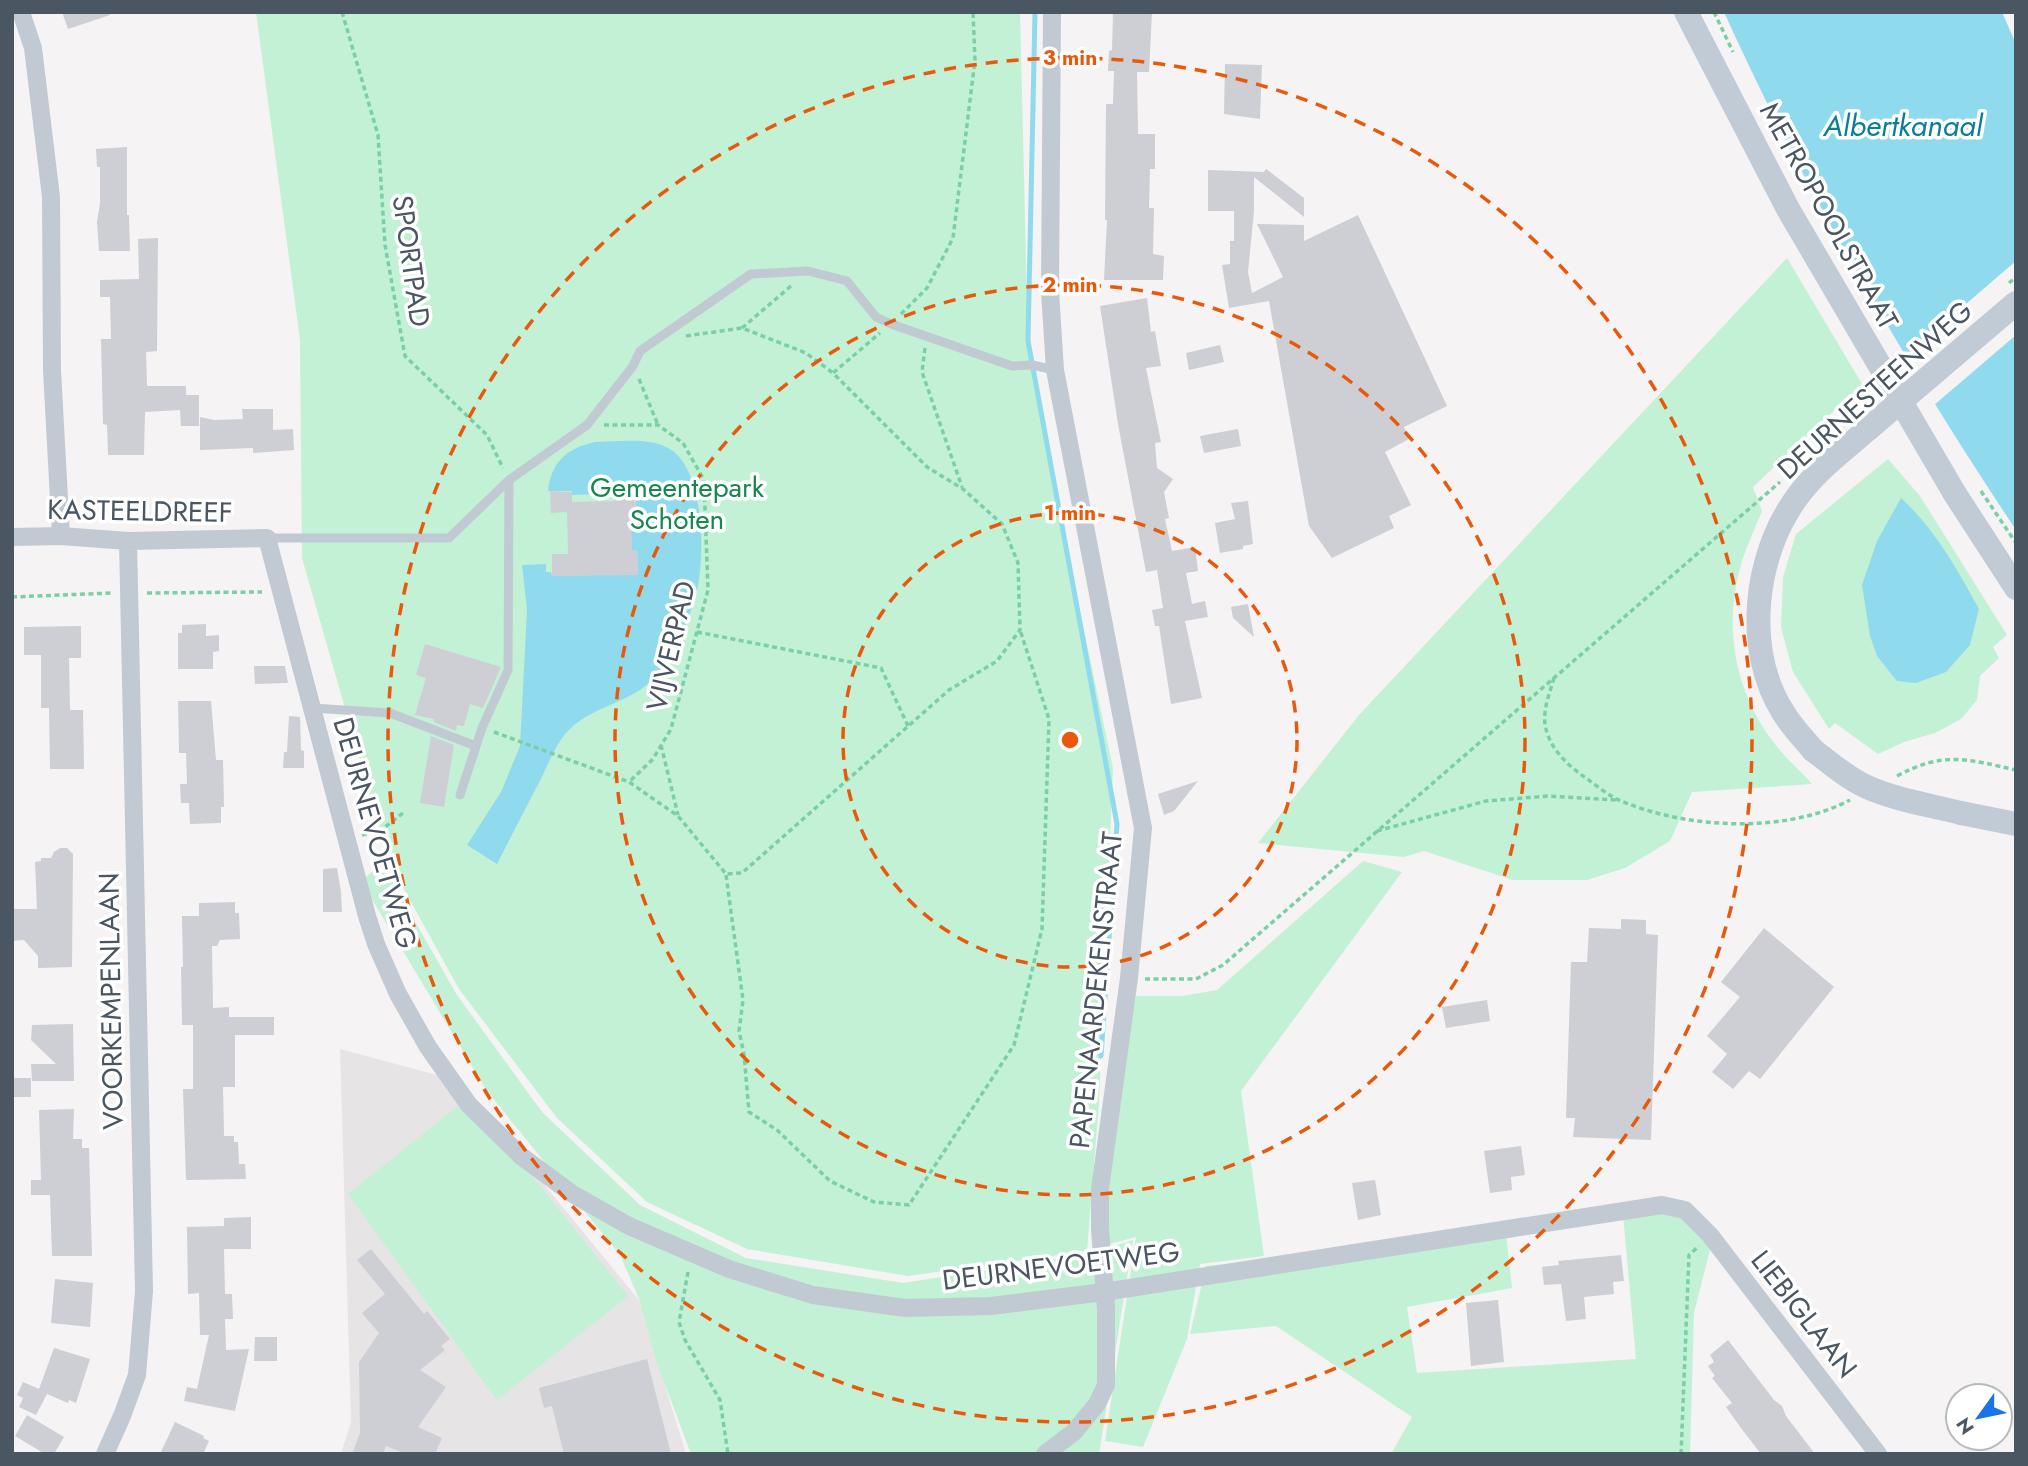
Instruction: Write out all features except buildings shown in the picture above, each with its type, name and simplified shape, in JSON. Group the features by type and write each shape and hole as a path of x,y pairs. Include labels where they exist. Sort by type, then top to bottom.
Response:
{"street":[{"path":"20,12 33,48 51,197 52,370 61,536"},
{"name":"PAPENAARDEKENSTRAAT","path":"1045,1454 1074,1432 1097,1404 1106,1385 1100,1189 1129,978 1143,828 1050,369 1052,12"},
{"name":"METROPOOLSTRAAT","path":"1686,12 1788,209 1955,494 2016,588"},
{"name":"DEURNESTEENWEG","path":"2012,819 1961,813 1898,797 1866,787 1842,773 1813,750 1783,712 1772,690 1763,659 1759,626 1760,587 1767,554 1797,497 1819,473 1868,429 2016,303"},
{"name":"KASTEELDREEF","path":"12,537 61,536 128,541 267,538"},
{"name":"DEURNEVOETWEG","path":"267,538 376,944 398,994 428,1047 469,1105 522,1156 570,1193 629,1226 729,1269 813,1295 905,1308 991,1306 1104,1292 1662,1205 1685,1210"},
{"name":"VOORKEMPENLAAN","path":"105,1454 137,1375 144,1291 128,541"},
{"name":"LIEBIGLAAN","path":"1685,1210 1710,1235 1878,1454"}],"lane":[{"path":"267,538 449,538 509,480 587,425 634,366 640,351 751,274 808,271 847,282 876,317 891,324 1012,366 1032,365 1050,369"},
{"path":"460,795 482,728 508,670 509,480"},
{"path":"312,708 390,713 476,746"}],"path":[{"name":"SPORTPAD","path":"342,12 378,135 386,245 405,356 487,436 509,480"},
{"path":"833,373 891,324 927,288 953,238 975,60 973,12"},
{"path":"1714,12 1738,61"},
{"path":"742,328 808,271"},
{"path":"482,728 629,782 678,816 726,874 743,1000 739,1031 744,1054 749,1112 777,1130 830,1181 874,1202 909,1205 1014,1045 1042,929 1049,719 1020,630 1018,563 1002,524 963,489 927,467 833,373 806,353 742,328 657,340"},
{"path":"926,336 922,372 963,489"},
{"path":"587,425 658,425 634,366"},
{"name":"VIJVERPAD","path":"629,782 653,759 671,729 708,590 704,480 682,443 658,425"},
{"path":"1129,978 1196,979 1213,972 1783,479"},
{"path":"1977,485 2016,543"},
{"path":"726,874 742,873 949,690 997,661 1020,630"},
{"path":"697,632 881,668 908,726"},
{"path":"1554,678 1545,712 1549,740 1558,754 1578,772 1618,800"},
{"path":"661,745 678,816"},
{"path":"1375,832 1486,801 1549,796 1618,800 1704,823"},
{"path":"346,839 380,831 403,813"},
{"path":"1681,1454 1689,1255 1710,1235"},
{"path":"691,1254 679,1322 685,1340 720,1400 728,1454"}],"shaded area":[{"path":"340,1049 459,1081 639,1300 686,1454 341,1454 351,1422"}],"green space":[{"name":"Gemeentepark Schoten","path":"256,12 1020,12 1028,341 1059,512 1113,768 1099,1102 1087,1251 908,1276 747,1249 647,1202 557,1118 459,989 389,862 302,558 300,340"},
{"path":"1787,258 1862,384 1753,487 1762,511 1739,572 1733,638 1742,681 1760,722 1781,752 1812,784 1692,792 1670,841 1625,868 1587,880 1513,880 1424,851 1404,857 1258,843 1359,715"},
{"path":"1888,459 1920,496 2007,635 1993,647 1999,658 1980,676 1977,700 1961,719 1935,733 1904,742 1878,754 1835,723 1829,729 1793,672 1781,627 1783,577 1796,534"},
{"path":"1363,861 1402,872 1241,1091 1264,1256 1200,1264 1187,1339 1143,1447 1105,1441 1136,1237 1106,1245 1107,1191 1128,1027 1136,996 1183,996 1217,990"},
{"path":"382,864 457,995 542,1112 640,1205 746,1258 903,1283 1085,1255 1133,1240 1099,1454 691,1454 657,1363 639,1299 620,1255 487,1091 361,881"},
{"path":"469,1097 628,1296 497,1400 348,1194"},
{"path":"1684,1213 1711,1246 1694,1313 1690,1454 1391,1454 1412,1417 1276,1326 1190,1334 1206,1266 1506,1234 1512,1288 1407,1307 1417,1373 1636,1359 1623,1214"}],"water":[{"name":"Albertkanaal","path":"1724,12 2002,12 2016,44 2016,530 1897,341 1823,212"},
{"path":"595,442 651,442 668,448 681,459 697,496 701,543 698,586 677,643 652,680 630,696 581,720 560,741 497,864 467,845 501,792 520,746 527,610 522,565 546,564 546,572 551,572 552,576 638,574 637,551 632,550 630,516 637,516 635,493 572,495 572,491 548,491 553,472 562,458 576,448"},
{"path":"1901,498 1935,536 1979,609 1970,645 1946,672 1916,683 1897,681 1877,656 1870,636 1862,585 1877,541"}],"pier":[{"path":"2016,261 2016,335 1933,406 1904,357"}],"waterway":[{"path":"1035,12 1028,341 1117,824 1101,1056"}]}
